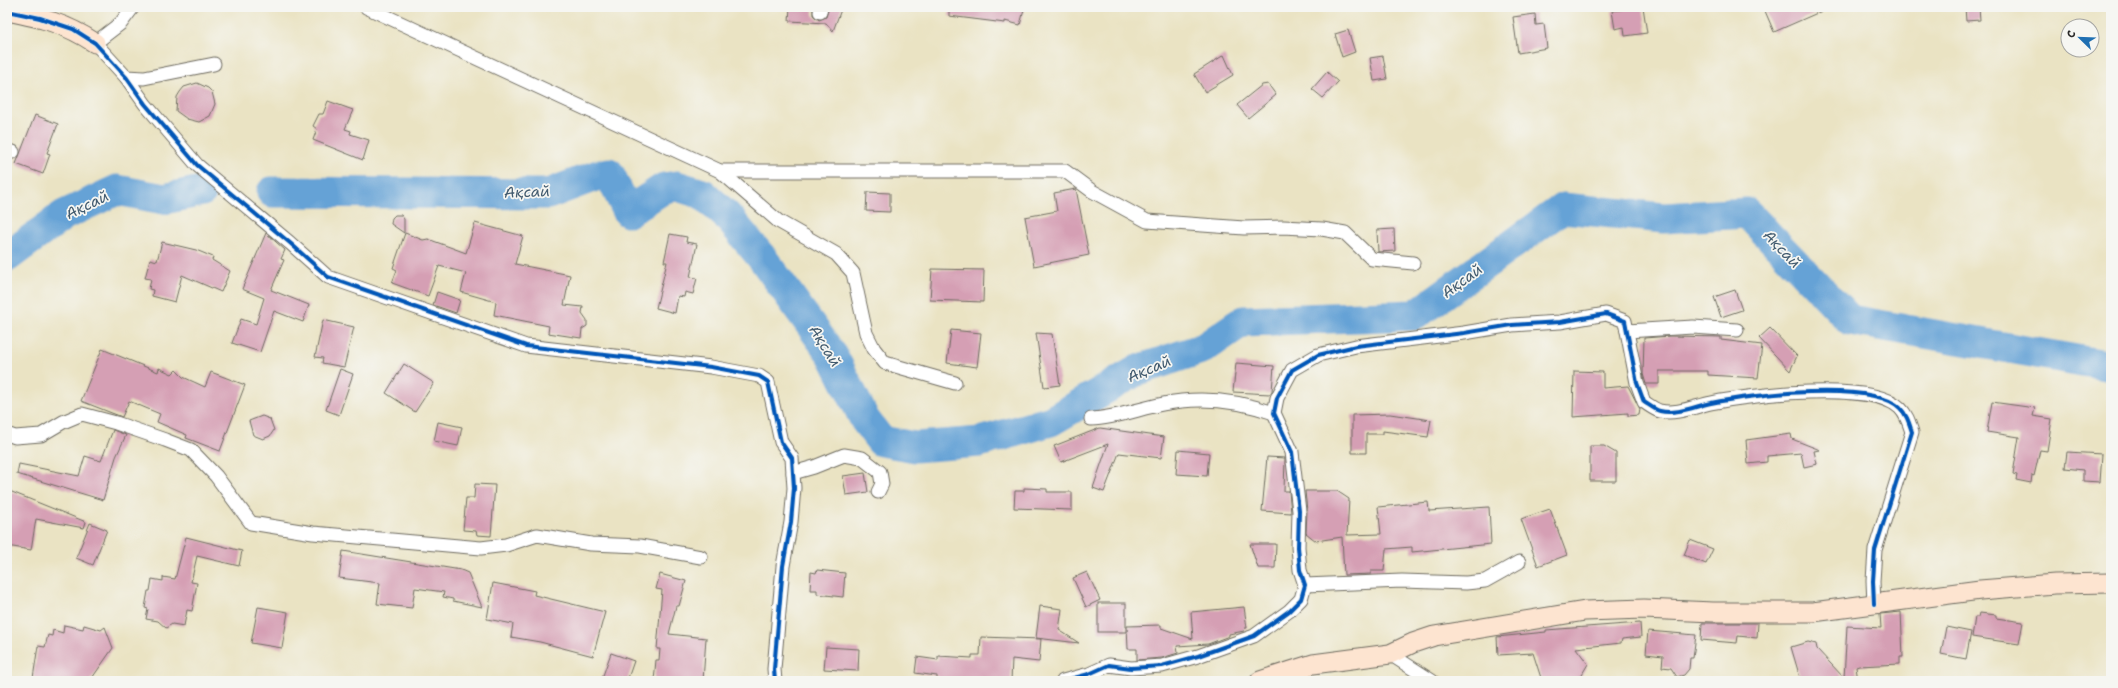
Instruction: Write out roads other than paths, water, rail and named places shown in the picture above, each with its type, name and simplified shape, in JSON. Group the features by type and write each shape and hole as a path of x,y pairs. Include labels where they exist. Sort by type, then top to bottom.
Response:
{"street":[{"path":"95,43 121,22 133,7"},
{"path":"366,7 720,171 778,221 836,254 852,273 866,333 874,349 885,363 954,383"},
{"path":"7,11 40,18 73,29 95,43 126,77 145,104 197,165 328,277 526,346 674,362 759,376 768,382 781,442 792,458 794,488 791,522 783,566 777,620 774,681"},
{"path":"126,77 144,78 214,64"},
{"path":"720,171 1065,171 1092,191 1147,221 1244,228 1283,227 1322,229 1345,233 1372,258 1413,263"},
{"path":"1063,681 1089,674 1109,665 1131,668 1162,666 1198,656 1254,636 1289,611 1301,599 1305,585 1300,570 1298,547 1299,511 1292,452 1274,413 1277,398 1292,370 1318,355 1356,346 1464,333 1512,325 1560,322 1606,314 1626,321 1637,383 1644,402 1660,411 1679,411 1712,403 1792,393 1861,393 1883,398 1899,407 1908,419 1912,432 1875,550 1872,581 1874,604"},
{"path":"1627,331 1693,327 1737,330"},
{"path":"1091,419 1111,418 1163,404 1193,401 1230,401 1274,413"},
{"path":"7,434 15,437 41,435 63,422 82,414 116,422 166,440 191,450 216,476 252,523 313,533 481,548 506,545 537,535 591,544 640,546 700,557"},
{"path":"793,473 814,467 844,455 862,458 880,472 882,484 878,492"},
{"path":"1305,585 1402,581 1466,583 1485,580 1519,562"},
{"path":"1260,681 1313,664 1390,654 1413,643 1434,636 1585,611 1644,610 1813,612 1980,590 2055,584 2111,583"},
{"path":"1390,654 1432,681"}],"waterway":[{"name":"Ақсай","path":"272,192 548,194 598,175 609,173 628,212 664,188 677,186 703,194 727,216 763,259 833,356 865,420 881,441 915,447 980,442 1051,421 1138,370 1204,348 1243,321 1415,315 1563,208 1664,218 1747,213 1850,320 2111,366"},
{"name":"Ақсай","path":"7,257 64,215 117,190 164,199 202,191"}]}
